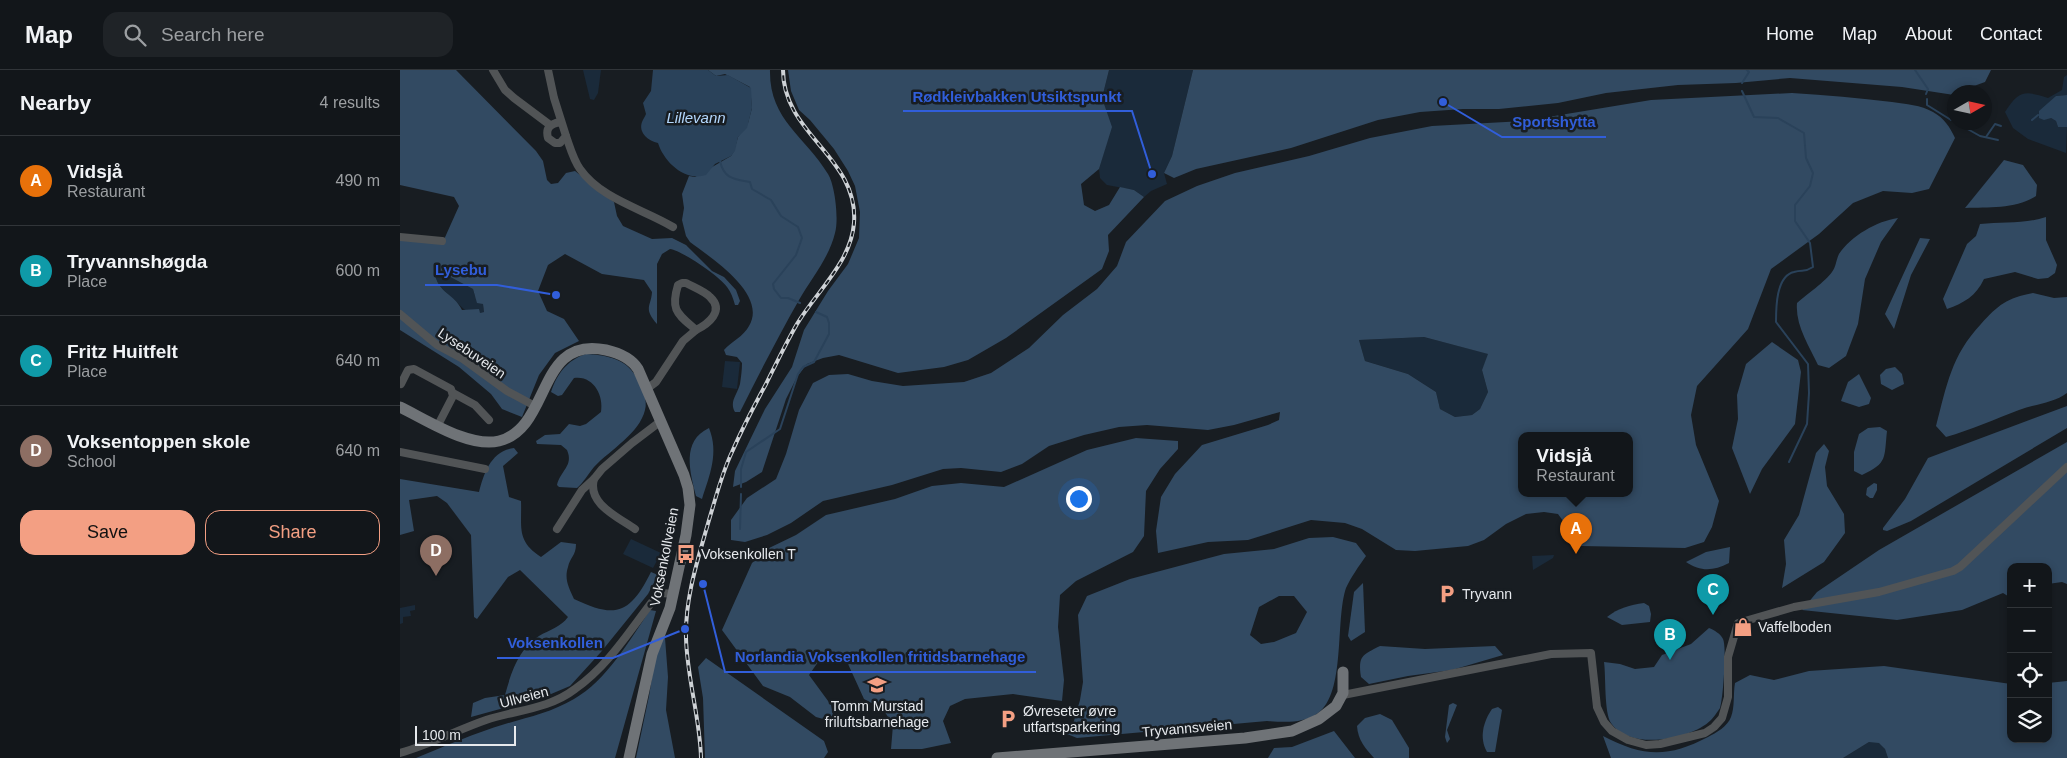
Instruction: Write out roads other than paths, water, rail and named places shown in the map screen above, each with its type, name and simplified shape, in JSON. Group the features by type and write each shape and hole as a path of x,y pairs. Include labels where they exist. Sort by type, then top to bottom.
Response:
{"street":[{"path":"493,70 505,90 550,125"},
{"path":"548,70 560,122 576,162 591,181 616,198 673,227"},
{"path":"550,125 560,122"},
{"path":"550,125 547,133 551,141 560,142 566,136"},
{"path":"400,237 442,241"},
{"path":"648,388 656,382 683,340 710,322 715,316 715,308 710,297 686,283 682,283 678,285 674,306 678,314 696,330"},
{"name":"Lysebuveien","path":"400,314 437,345 463,359 507,391 535,406"},
{"name":"Voksenkollveien","path":"400,407 472,440 496,441 516,433 526,422 561,361 571,353 585,348 608,350 627,358 636,366 648,388 684,475 690,501 688,526 673,594 652,654 629,758"},
{"path":"402,384 408,370 414,369 451,389 453,393 475,405 488,420"},
{"path":"438,425 453,393"},
{"path":"557,529 582,490 607,464 661,421"},
{"path":"400,452 485,469"},
{"path":"1343,672 1342,695 1551,654 1590,653 1598,714 1612,731 1628,740 1650,745 1705,733 1717,724 1725,710 1728,697 1728,657 1738,623 1794,607 1878,592 1953,571 1960,567 2067,467"},
{"path":"594,479 593,493 598,502 635,529"},
{"name":"Ullveien","path":"400,753 486,720 547,704 564,697 593,675 612,656 655,598 662,593 673,594"},
{"name":"Tryvannsveien","path":"997,758 1278,734 1298,729 1318,719 1336,706 1342,695"}],"water":[{"name":"Lillevann","path":"653,70 708,70 716,76 728,75 751,88 752,108 747,128 738,137 735,151 731,156 715,164 706,175 690,176 676,169 665,157 658,143 643,133 641,126 646,114 643,103 651,91"},
{"path":"2067,95 2067,127 2058,127 2056,121 2051,118 2044,120 2039,118 2039,111 2056,96"}],"waterway":[{"path":"1742,83 1749,72 1747,70"},
{"path":"1915,70 1928,89 1926,94"},
{"path":"1742,91 1754,117 1778,118 1804,133 1806,158 1813,173 1810,186 1795,205 1795,221 1810,243 1813,267 1788,275 1780,286 1776,309 1776,322 1808,364 1807,424 1789,462"},
{"path":"1927,99 1927,105 1947,118"},
{"path":"2032,120 2038,115"},
{"path":"1986,137 1995,124 2001,126"},
{"path":"1969,130 1980,136 1998,140"},
{"path":"720,161 727,175 750,182 752,189 771,200 781,216 798,227 802,238 796,255 773,284 774,289 781,298 788,298 800,303"},
{"path":"741,487 741,469 746,452 780,429 798,374 803,367 814,362 829,334 827,317 816,312"},
{"path":"740,529 741,494"}],"railway":[{"path":"701,758 686,638 690,593 701,549 728,460 797,324 832,276 847,251 854,223 852,200 845,180 795,112 786,93 783,70"}],"place":[{"name":"Sportshytta","path":"1443,102"},
{"name":"Rødkleivbakken Utsiktspunkt","path":"1152,174"},
{"name":"Lysebu","path":"556,295"},
{"name":"Voksenkollen T","path":"686,554"},
{"name":"Vidsjå","path":"1576,554"},
{"name":"Voksentoppen skole","path":"436,576"},
{"name":"Norlandia Voksenkollen fritidsbarnehage","path":"703,584"},
{"name":"Tryvann","path":"1447,594"},
{"name":"Fritz Huitfelt","path":"1713,615"},
{"name":"Vaffelboden","path":"1743,627"},
{"name":"Voksenkollen","path":"685,629"},
{"name":"Tryvannshøgda","path":"1670,660"},
{"name":"Tomm Murstad friluftsbarnehage","path":"877,685"},
{"name":"Øvreseter øvre utfartsparkering","path":"1008,719"}]}
